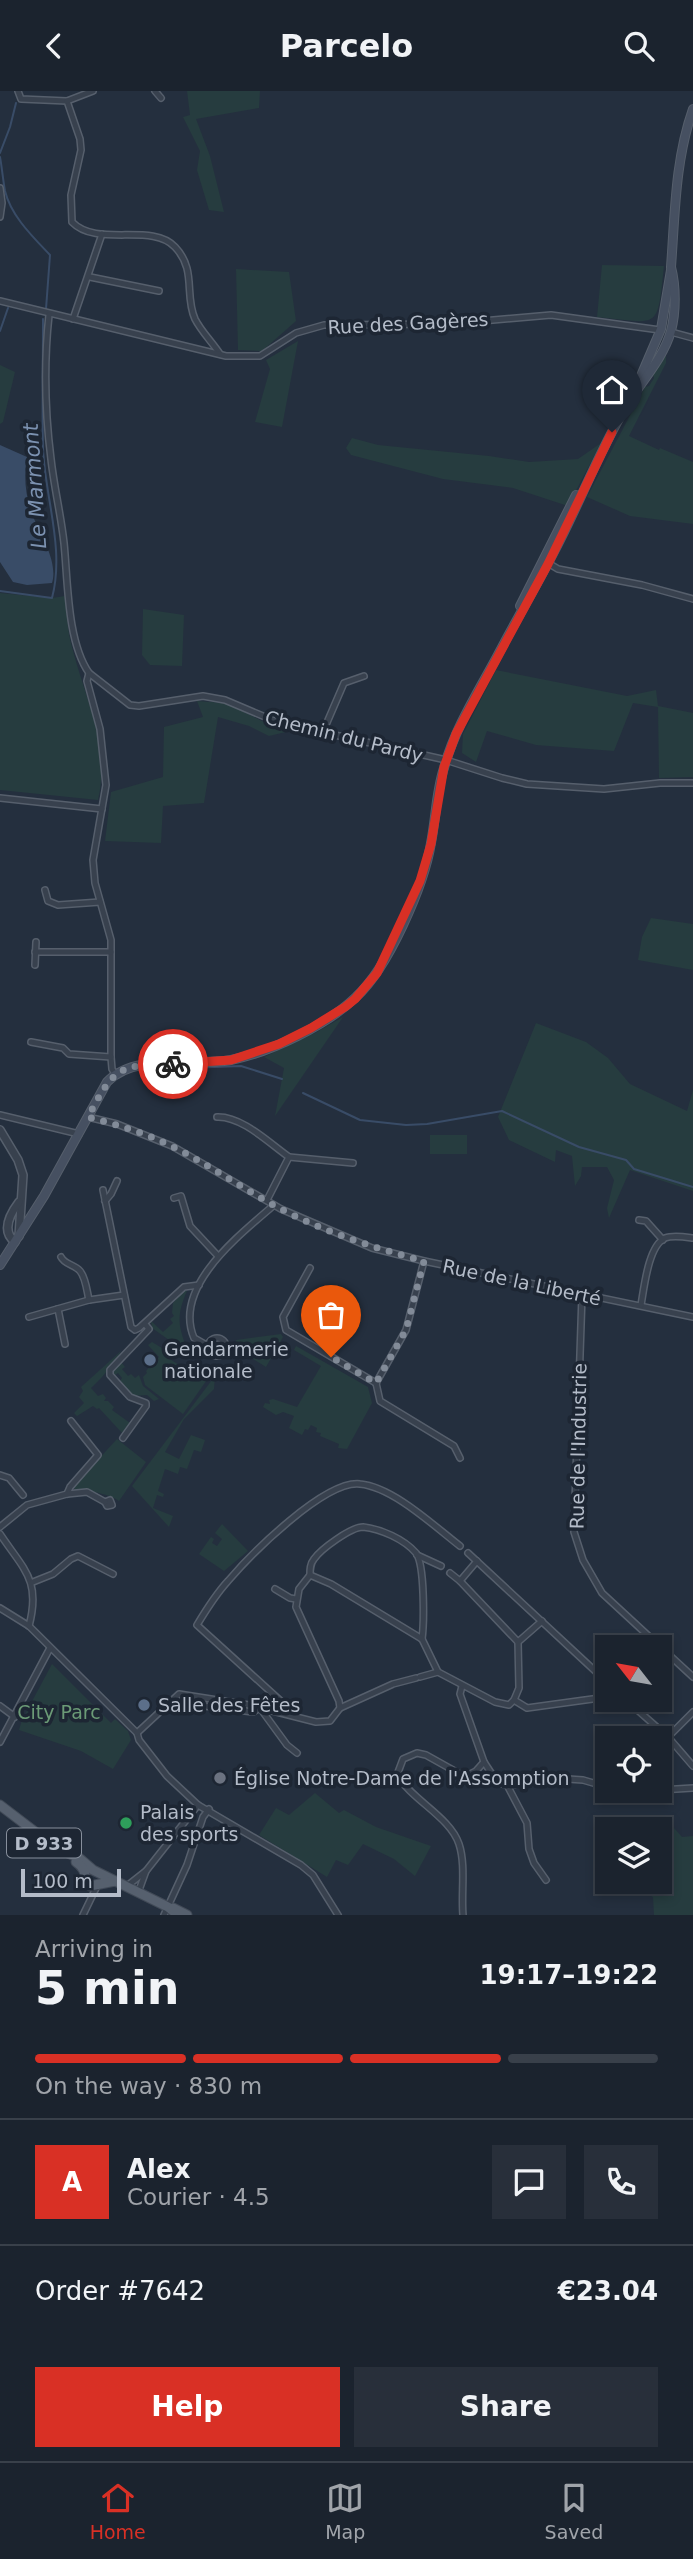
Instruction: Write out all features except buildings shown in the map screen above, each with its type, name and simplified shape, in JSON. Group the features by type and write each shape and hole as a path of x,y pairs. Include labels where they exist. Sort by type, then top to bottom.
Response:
{"main road":[{"path":"0,1265 107,1082 115,1074 135,1066 220,1061 262,1051 311,1028 345,1007 371,981 383,962 420,881 431,844 440,783 456,734 578,492 624,410 660,330 671,267 679,163 693,109"},
{"path":"624,410 671,332 675,281 671,267"},
{"path":"660,330 671,332"},
{"name":"D 933","path":"0,1805 55,1847 82,1861 94,1879"},
{"name":"D 933","path":"0,1811 49,1847 78,1863 94,1879 117,1881 166,1911 178,1915"},
{"name":"D 933","path":"166,1911 187,1915"}],"street":[{"path":"18,91 22,99 67,101 93,91"},
{"path":"155,91 160,98"},
{"path":"67,101 82,150 71,195 72,222 84,230 166,239 174,246 184,262 190,280 191,307 195,320 220,354"},
{"path":"0,188 0,217"},
{"path":"74,319 102,234"},
{"path":"90,277 159,291"},
{"name":"Rue des Gagères","path":"0,301 49,315 220,354 260,356 296,333 324,325 448,324 551,315 660,330"},
{"path":"49,315 47,383 51,459 63,535 73,630 81,662 89,673 88,681 100,729 106,785 93,860 95,883 111,940 111,1057 115,1074"},
{"path":"671,332 693,338"},
{"path":"545,562 558,569 642,585 693,599"},
{"name":"Chemin du Pardy","path":"89,673 130,705 203,696 215,698 277,722 446,760 513,781 550,787 604,789 660,783 693,783"},
{"path":"322,734 344,683 364,676"},
{"path":"0,798 102,809"},
{"path":"45,890 48,901 58,905 100,902"},
{"path":"34,965 36,942"},
{"path":"36,952 111,953"},
{"path":"31,1042 63,1048 69,1054 111,1057"},
{"path":"0,1115 79,1134"},
{"name":"Rue de la Liberté","path":"88,1117 125,1127 172,1146 274,1205 372,1248 693,1317"},
{"path":"217,1117 227,1117 244,1126 289,1157 353,1163"},
{"path":"0,1130 22,1169 17,1239"},
{"path":"267,1200 289,1157"},
{"path":"105,1201 117,1181"},
{"path":"103,1190 131,1327 135,1330 145,1324 184,1287 199,1285"},
{"path":"174,1198 181,1196 190,1226 218,1256"},
{"path":"208,1346 194,1338 190,1326 192,1303 199,1285 218,1256 274,1205"},
{"path":"190,1226 196,1216"},
{"path":"639,1220 646,1221 663,1240"},
{"path":"640,1305 652,1253 663,1240 671,1237 693,1238"},
{"path":"61,1257 63,1261 79,1269 89,1300"},
{"path":"424,1261 406,1330 376,1383 380,1401 454,1446 460,1458"},
{"path":"310,1268 283,1317 286,1330 376,1383"},
{"path":"29,1317 89,1300 124,1295"},
{"name":"Rue de l'Industrie","path":"582,1295 574,1532 583,1560 602,1593 693,1677"},
{"path":"58,1309 65,1344"},
{"path":"123,1438 146,1403 130,1397 110,1375 110,1370 149,1329 145,1324"},
{"path":"67,1494 98,1455 71,1422"},
{"path":"0,1475 9,1478 23,1495"},
{"path":"289,1714 284,1703 197,1625 208,1606 244,1564 312,1503 332,1490 358,1483 380,1489 460,1546"},
{"path":"0,1527 27,1505 67,1494 88,1492 106,1502"},
{"path":"340,1708 296,1607 299,1589 310,1575 314,1559 334,1541 360,1527 386,1532 417,1555 441,1566"},
{"path":"0,1534 33,1582 29,1626"},
{"path":"468,1553 595,1671"},
{"path":"417,1555 424,1626 422,1639"},
{"path":"33,1582 53,1574 78,1556 113,1574"},
{"path":"460,1581 477,1561"},
{"path":"310,1575 331,1584 422,1639 438,1672 495,1702 509,1705 519,1688 518,1642 450,1573"},
{"path":"275,1589 296,1599"},
{"path":"0,1608 29,1626 137,1733 139,1740 167,1776 198,1805 209,1809 313,1875 338,1915"},
{"path":"518,1642 542,1621"},
{"path":"0,1742 50,1648"},
{"path":"137,1733 179,1694 324,1722 330,1721 340,1708 386,1686 438,1672"},
{"path":"462,1686 460,1694 484,1762 496,1782"},
{"path":"514,1700 527,1708 595,1699"},
{"path":"188,1704 253,1712 260,1708"},
{"path":"0,1706 15,1717"},
{"path":"260,1708 287,1745 297,1753"},
{"path":"640,1712 656,1726"},
{"path":"672,1733 693,1712"},
{"path":"672,1742 693,1766"},
{"path":"463,1915 459,1844 450,1828 404,1787 397,1775 403,1759 417,1753 426,1755 460,1774 507,1786 568,1779 595,1784"},
{"path":"467,1776 484,1762"},
{"path":"507,1786 527,1823 529,1849 534,1863 547,1880"},
{"path":"672,1789 693,1788"},
{"path":"198,1805 203,1817"},
{"path":"127,1887 146,1871 198,1805"},
{"path":"166,1911 187,1865 203,1817 209,1809"},
{"path":"138,1893 146,1871"},
{"path":"83,1915 94,1879"}],"green space":[{"path":"187,91 260,91 259,108 196,119 210,156 224,212 209,210 197,170 200,151 183,117 190,115"},
{"path":"602,265 664,266 659,303 652,319 633,321 597,317"},
{"path":"236,269 289,272 296,321 262,351 238,350"},
{"path":"298,341 282,427 255,422 270,369 266,360"},
{"path":"664,355 666,363 629,436 693,462 693,524 630,516 587,497 645,387 649,386 654,378 653,374"},
{"path":"0,365 15,372 3,422 0,424"},
{"path":"352,438 378,445 529,462 578,459 601,443 568,506 513,488 443,479 351,455 346,448"},
{"path":"0,593 52,598 65,596 69,634 98,736 101,778 98,800 0,790"},
{"path":"143,609 184,615 182,666 150,665 142,655"},
{"path":"496,670 627,696 656,690 658,706 693,713 693,777 659,778 658,707 633,703 614,751 536,745 487,731 476,762 462,753 463,734"},
{"path":"197,701 226,703 264,722 290,731 269,736 249,726 218,717 204,803 163,806 161,843 105,841 111,792 163,777 164,727 203,717"},
{"path":"651,918 693,924 693,970 638,960 642,937"},
{"path":"343,1017 275,1116 284,1068 264,1057"},
{"path":"536,1023 586,1042 608,1058 630,1084 687,1111 693,1090 693,1191 630,1170 609,1218 607,1208 614,1180 607,1167 582,1167 581,1176 575,1186 572,1156 556,1150 555,1162 509,1140 498,1117"},
{"path":"430,1135 467,1135 467,1154 430,1154"},
{"path":"187,1291 180,1323 189,1354 152,1328 151,1321 163,1332 173,1323 170,1319 174,1316 173,1303"},
{"path":"281,1334 283,1337 266,1367 237,1349 236,1340"},
{"path":"152,1342 170,1353 168,1358 200,1378 207,1371 211,1374 183,1414 145,1385 143,1377 146,1371 159,1357 148,1345"},
{"path":"296,1346 368,1387 372,1403 347,1449 338,1448 339,1444 320,1436 321,1433 316,1432 317,1428 311,1425 302,1435 289,1428 294,1416 283,1412 276,1415 263,1407 273,1399 297,1407 321,1366 294,1350"},
{"path":"121,1351 91,1388 98,1396 103,1394 106,1398 104,1401 114,1407 112,1410 130,1423 123,1434 99,1408 93,1406 77,1416 74,1413 84,1403 79,1397 83,1391 81,1387"},
{"path":"121,1362 125,1367 122,1369 128,1376 131,1374 135,1378 139,1375 143,1386 159,1399 154,1401 147,1395 133,1396 120,1381 122,1378 118,1373 112,1373"},
{"path":"215,1376 214,1389 184,1419 165,1452 179,1459 191,1435 205,1440 201,1452 194,1450 187,1469 180,1467 178,1474 165,1469 158,1491 164,1494 163,1497 157,1495 153,1508 173,1516 169,1527 132,1486"},
{"path":"117,1439 146,1462 119,1501 98,1493 75,1489 73,1487"},
{"path":"222,1524 248,1551 224,1571 199,1554 211,1537 214,1539 212,1543 217,1546 222,1539 215,1533"},
{"name":"City Parc","path":"52,1664 111,1723 115,1719 128,1731 131,1740 113,1769 81,1751 19,1730"},
{"path":"315,1793 339,1813 344,1810 376,1827 431,1846 415,1876 394,1859 363,1844 348,1865 336,1860 327,1877 259,1835 276,1808 289,1815"},
{"path":"672,1826 682,1837 693,1836 693,1915 654,1915 653,1897 646,1894 672,1894"}],"water":[{"path":"0,445 27,457 27,498 51,560 52,583 27,585 13,582 0,562"}],"waterway":[{"name":"Le Marmont","path":"0,153 16,103"},
{"name":"Le Marmont","path":"0,157 5,191 12,209 23,226 50,255 46,309"},
{"path":"0,331 8,308"},
{"name":"Le Marmont","path":"0,591 52,598 55,580 55,542 43,448 43,319"},
{"path":"161,1069 241,1066 282,1079"},
{"path":"303,1093 360,1120 406,1125 502,1111 579,1147 626,1160 634,1169 693,1187"}],"way so far":[{"path":"173,1064 135,1066 121,1070 107,1082 88,1117 117,1124 172,1146 281,1209 321,1227 372,1248 424,1261 406,1330 376,1383 331,1357"}],"place":[{"name":"Gendarmerie nationale","path":"150,1360"},
{"name":"Salle des Fêtes","path":"144,1705"},
{"name":"Église Notre-Dame de l'Assomption","path":"220,1778"},
{"name":"Palais des sports","path":"126,1823"}],"route":[{"path":"173,1064 231,1060 279,1044 345,1007 377,973 420,881 431,844 444,767 456,734 548,564 612,432"}]}
